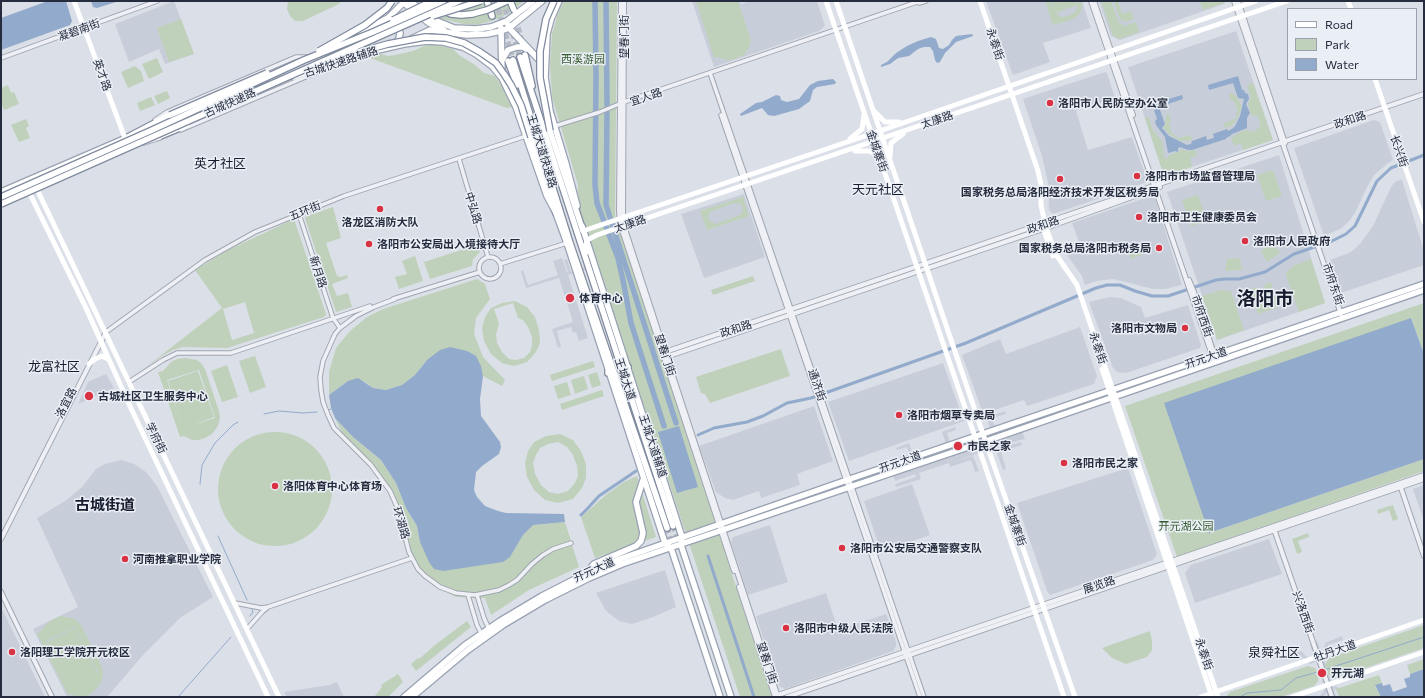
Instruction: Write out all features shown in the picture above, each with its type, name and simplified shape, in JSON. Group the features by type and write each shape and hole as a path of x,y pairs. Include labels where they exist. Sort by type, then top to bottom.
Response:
{"main road":[{"name":"英才路","path":"76,1 126,138 135,147"},
{"path":"126,138 170,115 272,71 305,59 365,25 387,8 392,1"},
{"path":"410,1 432,19 454,28 476,29 507,21 533,1"},
{"path":"373,32 400,16 431,1 438,8 451,14 472,14 509,1 514,10"},
{"name":"古城快速路","path":"1,197 150,131 305,59 373,32 443,1"},
{"name":"古城快速路","path":"1,205 459,1"},
{"path":"408,23 481,1"},
{"path":"487,1 492,16"},
{"path":"554,1 546,19 540,52 540,78 550,131 571,194 581,231"},
{"path":"555,126 550,111 545,66 547,34 551,19 559,1"},
{"name":"金城寨街","path":"826,1 1064,697"},
{"name":"金城寨街","path":"836,1 955,353 1074,697"},
{"name":"永泰街","path":"979,1 1036,172 1038,185 1038,206 1052,254 1075,285 1214,695"},
{"name":"太康路","path":"581,231 1110,52 1238,5 1256,1"},
{"name":"太康路","path":"587,240 597,235 1287,1"},
{"path":"404,2 430,23 448,32 456,45"},
{"name":"古城快速路辅路","path":"1,192 305,59 388,18 404,2"},
{"path":"404,44 424,32 436,30 467,34 487,34 509,28 541,2"},
{"path":"388,18 395,20 399,28 399,39 394,46"},
{"path":"507,21 509,28 545,66"},
{"path":"500,24 507,60"},
{"path":"135,147 283,82 318,64 358,52 425,37 446,38 464,42 496,63 511,85 521,105 529,137 556,213 569,243"},
{"name":"古城快速路辅路","path":"1,205 30,194 318,67 394,46 427,41 443,42 463,47 476,54 492,66 502,78 529,137"},
{"path":"502,78 508,50 523,47 530,51"},
{"name":"王城大道快速路","path":"522,56 533,98 555,163 581,231"},
{"name":"王城大道快速路","path":"507,60 526,101 569,243"},
{"name":"长兴街","path":"1376,80 1402,156 1424,213"},
{"path":"844,143 862,129 865,114 870,118 872,117 873,112 885,122 905,122"},
{"name":"王城大道辅道","path":"555,126 566,164 581,231 587,240 628,367 682,537 681,545 731,697"},
{"path":"893,126 893,132 896,134"},
{"path":"881,162 883,155 890,159 892,143 908,130"},
{"path":"859,138 862,146"},
{"path":"846,151 869,151 874,153 881,162"},
{"path":"555,163 571,194"},
{"path":"546,166 556,213"},
{"name":"长兴街","path":"1407,168 1424,222"},
{"name":"学府街","path":"32,179 279,697"},
{"name":"学府街","path":"24,182 100,339 128,402 268,697"},
{"name":"王城大道","path":"581,231 586,257 673,526"},
{"path":"586,257 587,240"},
{"name":"王城大道辅道","path":"569,243 608,373 665,543"},
{"name":"王城大道","path":"569,243 576,259 667,528"},
{"path":"912,253 919,256 921,251"},
{"name":"开元大道","path":"490,631 545,600 589,578 622,564 681,545 848,479 1111,390 1214,358 1424,284"},
{"name":"开元大道","path":"1342,314 1424,290"},
{"path":"89,364 102,356 108,359 111,364"},
{"path":"618,356 628,367"},
{"name":"开元大道","path":"404,697 465,645 490,631 542,596 587,573 620,559 682,537 721,528 978,444 1113,397 1214,358"},
{"path":"608,373 610,359"},
{"path":"128,402 137,399"},
{"path":"587,573 594,564 636,546 643,538 636,502 642,486 643,478"},
{"path":"193,538 202,534"},
{"path":"665,543 671,548 720,697"},
{"name":"牡丹大道","path":"1201,697 1214,695 1424,620"},
{"name":"开元大道","path":"412,697 468,650 482,636"},
{"path":"1292,697 1424,652"},
{"path":"261,682 270,678"}],"street":[{"name":"凝碧南街","path":"1,58 157,1"},
{"name":"望春门街","path":"621,1 623,104"},
{"name":"望春门街","path":"624,1 620,228 664,355 776,697"},
{"name":"宜人路","path":"845,28 920,1"},
{"name":"宜人路","path":"555,126 926,1"},
{"name":"市府西街","path":"1091,1 1113,60 1214,358"},
{"name":"市府西街","path":"1094,1 1110,52"},
{"name":"市府东街","path":"1234,1 1238,5 1342,314"},
{"name":"通济街","path":"709,74 820,401 907,653 924,697"},
{"name":"政和路","path":"664,355 1424,95"},
{"name":"五环街","path":"106,332 205,260 255,232 344,196 529,137"},
{"name":"中弘路","path":"458,159 488,257"},
{"name":"新月路","path":"299,214 333,318 340,328"},
{"path":"500,264 569,243"},
{"path":"488,257 496,259 500,264 500,272 495,278 484,277 480,272 480,264 488,257"},
{"path":"129,382 163,360 177,354 231,353 333,318 480,272"},
{"path":"340,328 356,316 394,299"},
{"name":"环湖路","path":"340,328 334,334 323,361 320,377 323,402 334,428 372,465 390,491 398,508 412,558 418,569 425,576 448,590 468,595 477,595 499,590 517,580 543,555 553,549 571,542"},
{"name":"洛宜路","path":"1,534 100,339 106,332"},
{"name":"洛宜路","path":"1,539 89,364 100,339"},
{"name":"展览路","path":"1401,486 1424,475"},
{"name":"展览路","path":"776,697 1273,528 1424,479"},
{"path":"1401,486 1424,548"},
{"path":"1401,486 1424,556"},
{"name":"兴洛西街","path":"1273,528 1331,697"},
{"path":"235,603 261,608 268,607 412,558"},
{"path":"1,594 51,697"},
{"path":"468,595 482,636"},
{"path":"477,595 484,618 490,631"},
{"path":"247,629 268,607"},
{"name":"通济街","path":"907,653 920,697"},
{"name":"展览路","path":"787,697 907,653"}],"shaded area":[{"path":"174,1 194,54 165,64 159,49 129,62 115,24"},
{"path":"692,1 739,1 741,4 751,1 817,1 825,26 819,31 714,67"},
{"path":"986,1 1082,1 1091,28 1043,43 1050,62 1013,75"},
{"path":"1099,1 1226,1 1224,4 1120,40 1111,36"},
{"path":"1236,31 1273,140 1164,176 1128,67"},
{"path":"1105,72 1107,73 1115,98 1076,111 1088,150 1132,137 1147,180 1144,183 1053,214 1049,210 1048,182 1042,156 1023,99"},
{"path":"1374,120 1380,122 1393,160 1374,175 1350,220 1342,228 1324,236 1294,148"},
{"name":"洛阳市人民政府","path":"1279,155 1325,303 1217,340 1167,192"},
{"path":"1402,180 1424,251 1424,265 1341,293 1330,260 1351,252 1360,244 1373,226 1391,187 1396,181"},
{"path":"744,194 765,257 704,278 681,214"},
{"path":"1151,196 1155,198 1182,285 1165,289 1153,289 1113,279 1096,281 1085,285 1082,276 1065,252 1075,247 1079,242 1072,223"},
{"path":"562,258 567,273 564,260 567,259 571,272 600,262 604,264 568,275 588,338 579,341 576,332 573,333 571,327 557,331 561,347 558,348 552,329 573,322 559,278 526,288 521,271 523,270 528,285 558,275 553,261"},
{"path":"1110,297 1121,298 1141,307 1145,318 1188,305 1201,345 1200,348 1126,373 1117,372 1113,368 1089,302"},
{"path":"1080,327 1097,376 1094,384 1027,406 1024,400 989,412 981,408 962,355 1000,339 1006,354"},
{"path":"943,363 964,421 849,461 828,402"},
{"name":"古城社区卫生服务中心","path":"106,374 114,388 78,404 88,382"},
{"path":"814,406 833,461 797,474 800,485 761,498 759,491 733,500 725,498 716,492 699,446"},
{"path":"1005,411 1006,414 992,418 995,428 1018,420 1025,439 1006,444 1007,446 1021,442 1022,445 1001,452 1006,469 1003,470 995,448 953,462 973,456 979,471 975,472 971,460 950,467 949,463 919,473 921,479 896,487 895,484 916,477 915,474 895,481 889,462 910,456 907,447 897,450 896,448 909,443 913,455 946,444 942,432 955,427 956,430 947,433 950,443 990,429 987,417"},
{"name":"河南推拿职业学院","path":"121,460 134,464 146,472 157,486 213,597 180,618 144,654 107,697 67,697 33,629 78,607 37,518 65,501 82,487 96,469 105,464"},
{"path":"1128,468 1157,554 1153,560 1050,595 1047,591 1017,503"},
{"path":"912,484 930,535 881,552 864,501"},
{"path":"1424,485 1424,521 1413,489"},
{"path":"770,525 788,582 748,595 731,542 733,537"},
{"path":"1269,539 1282,574 1195,603 1185,573 1191,565"},
{"path":"665,570 676,607 632,624 619,621 606,611 596,593"},
{"path":"826,593 838,630 886,614 896,646 893,651 785,689 779,686 756,616"},
{"name":"洛阳理工学院开元校区","path":"1,607 45,697 1,697"},
{"path":"1342,636 1343,640 1328,645 1326,658 1324,659 1333,687 1336,686 1346,695 1344,697 1335,689 1336,697 1328,697 1326,693 1323,697 1319,697 1325,689 1316,662 1310,664 1300,655 1285,659 1284,657 1301,651 1310,660 1314,658 1310,644 1317,641 1323,656 1325,643"},
{"path":"337,682 344,697 287,697 284,692 329,685"}],"green space":[{"path":"288,1 341,1 339,4 303,21 295,21 290,16 287,9"},
{"path":"417,1 524,1 512,11 501,17 475,25 442,19"},
{"name":"西溪游园","path":"564,1 617,1 615,215 772,697 740,697 591,247 577,199 578,185 552,97 550,64 552,34 558,13"},
{"path":"696,1 738,1 751,41 749,48 744,55 732,60 726,60 718,57 714,58"},
{"path":"1045,1 1051,1 1054,11 1052,1 1076,1 1077,4 1077,1 1082,1 1080,13 1074,19 1053,25","holes":["1077,5 1076,11 1069,16 1061,17 1056,13"]},
{"path":"1101,1 1111,1 1119,23 1125,26 1136,22 1139,32 1119,39 1113,36"},
{"path":"1114,1 1118,1 1122,14 1131,11 1134,19 1125,22 1120,19"},
{"path":"1225,1 1224,3 1203,10 1200,2"},
{"path":"181,19 194,54 169,62 157,28"},
{"path":"433,44 453,49 484,73 495,76 503,88 512,107 507,108 370,58 369,56 379,53 388,56 395,55"},
{"path":"157,58 163,72 149,79 142,64"},
{"path":"135,66 141,71 144,81 128,88 121,72"},
{"path":"1253,83 1273,140 1243,150 1241,143 1234,146 1231,138 1242,131 1255,131 1260,126 1257,116 1251,115 1248,104 1251,98 1247,85"},
{"path":"8,85 11,93 14,92 19,104 4,110 1,102 1,88"},
{"path":"167,91 170,98 158,104 154,96"},
{"path":"1231,93 1236,96 1241,105 1241,110 1235,122 1231,126 1225,128 1223,124 1236,118 1236,113 1238,112 1234,101 1231,101 1229,94"},
{"path":"151,97 155,105 140,111 137,103"},
{"path":"1167,114 1169,114 1171,121 1169,123 1172,134 1179,138 1191,135 1192,140 1180,141 1168,133 1163,127 1166,124 1165,120"},
{"path":"1149,117 1153,130 1162,141 1164,156 1166,159 1169,155 1177,152 1180,153 1180,149 1187,151 1195,150 1197,156 1190,158 1192,167 1164,176 1145,118"},
{"path":"26,119 29,126 26,128 30,138 19,142 11,125"},
{"path":"1273,170 1282,196 1266,201 1257,175"},
{"path":"1198,195 1207,221 1191,226 1182,200"},
{"path":"743,197 749,216 707,230 700,211","holes":["734,203 742,205 743,211 740,215 715,224 709,220 708,216 710,212"]},
{"path":"333,207 341,238 326,243 337,276 341,277 347,275 348,278 332,284 337,296 348,293 352,307 336,312 305,218"},
{"path":"294,219 326,314 324,317 227,348 183,347 173,350 137,374 222,308 195,270 230,249","holes":["245,302 254,333 232,340 223,309"]},
{"path":"1272,243 1280,253 1267,262 1261,251"},
{"path":"477,245 481,249 473,259 472,266 430,279 424,262"},
{"path":"1141,245 1144,254 1131,259 1127,250"},
{"path":"415,256 423,281 399,289 395,277 407,274 402,261"},
{"path":"1240,258 1242,270 1225,271 1227,259"},
{"path":"1311,259 1325,303 1299,312 1286,275 1287,271 1295,265"},
{"path":"753,276 755,281 713,295 711,290"},
{"path":"477,279 485,284 490,299 476,318 474,334 483,357 505,380 502,386 483,376 481,366 427,360 415,375 402,385 386,390 373,388 365,382 348,381 329,395 329,372 336,348 350,331 367,317 383,309"},
{"path":"1271,282 1279,307 1258,314 1250,289 1257,287 1259,294 1266,291 1264,285"},
{"path":"1221,290 1231,291 1244,330 1217,340 1202,296"},
{"path":"515,301 527,307 535,317 539,330 540,343 536,352 527,362 514,366 502,363 491,354 484,341 482,328 485,317 491,308 502,303","holes":["513,303 518,318 523,320 528,327 532,337 532,346 530,352 524,358 516,360 509,359 502,352 497,343 496,334 499,324 494,309"]},
{"name":"开元湖公园","path":"1424,303 1424,354 1411,318 1209,533 1424,459 1424,471 1177,557 1125,406"},
{"path":"781,349 790,376 710,403 705,394 701,393 696,377"},
{"path":"255,356 266,387 250,393 239,361"},
{"path":"185,358 197,360 201,363 205,369 219,411 220,418 218,426 212,434 199,440 192,440 184,436 180,437 158,372 163,371 171,362 177,359","holes":["199,370 215,418 193,425 214,417 198,371 168,381 183,428 167,380"]},
{"path":"593,361 595,367 552,381 550,375"},
{"path":"227,365 238,397 222,402 211,371"},
{"path":"597,372 601,385 592,388 588,375"},
{"path":"584,376 588,389 575,394 571,380"},
{"path":"567,382 571,395 558,399 554,386"},
{"path":"602,390 604,396 562,410 560,404"},
{"path":"335,418 353,437 381,460 396,483 406,508 417,526 420,542 510,557 523,535 533,525 565,522 579,567 529,590 491,615 485,598 456,597 434,586 417,572 397,507 389,491 376,471 344,437"},
{"name":"洛阳体育中心体育场","path":"275,432 297,436 315,449 328,467 332,489 328,511 315,529 297,542 275,546 253,542 235,529 222,511 218,489 222,467 235,449 253,436"},
{"path":"560,434 573,440 581,451 586,464 586,478 582,488 573,499 558,503 545,500 534,490 527,477 525,463 528,451 534,442 546,436","holes":["558,442 567,447 573,455 577,466 578,476 575,483 568,491 558,494 549,492 541,485 535,474 533,463 536,455 540,448 548,444"]},
{"path":"637,476 656,537 595,558 581,517 607,494 624,482"},
{"path":"1393,505 1398,519 1393,521 1389,510 1378,514 1377,510"},
{"path":"1308,533 1309,537 1298,541 1302,552 1297,554 1292,539"},
{"path":"60,616 72,618 81,625 103,672 102,680 91,694 78,697 70,694 68,695 37,634 47,623","holes":["75,627 98,672 77,682 97,672 75,628 47,642 68,686 46,641"]},
{"path":"467,621 471,627 416,671 411,664"},
{"path":"1424,625 1424,648 1336,678 1329,675 1326,670 1325,664 1329,658"},
{"path":"1150,631 1152,650 1147,657 1126,664 1112,658 1102,648"},
{"path":"1424,659 1424,669 1410,674 1407,665"},
{"path":"1308,666 1315,668 1319,674 1318,681 1314,686 1280,697 1226,697 1230,692"},
{"path":"398,674 403,682 388,697 374,697 382,687 381,685"},
{"path":"1379,675 1382,683 1375,686 1381,697 1339,697 1336,689"}],"water":[{"path":"48,1 66,1 72,21 70,25 1,50 1,18"},
{"path":"91,1 119,1 97,8 93,7"},
{"path":"972,34 973,36 956,42 945,53 940,62 937,63 935,60 933,51 930,47 924,47 918,49 909,56 898,58 890,64 881,67 881,65 887,62 896,53 918,41 931,37 936,39 939,48 943,49 949,45 956,36"},
{"path":"1238,76 1242,90 1248,94 1249,99 1246,104 1250,113 1247,118 1247,128 1232,134 1226,139 1192,150 1180,147 1178,148 1178,152 1175,151 1168,153 1165,137 1156,125 1155,121 1157,119 1152,104 1182,95 1183,99 1159,107 1165,124 1162,128 1169,136 1187,145 1191,144 1192,141 1206,136 1207,140 1214,138 1213,134 1227,129 1228,131 1235,126 1240,116 1244,99 1238,98 1233,83 1209,90 1208,85"},
{"path":"833,79 836,82 835,84 817,87 813,90 810,101 799,109 774,116 768,115 762,108 741,116 740,114 756,103 762,102 776,95 780,96 781,100 787,102 799,99 810,85 818,81"},
{"path":"1411,318 1424,354 1424,459 1209,533 1164,403"},
{"path":"450,347 467,351 476,356 481,366 483,376 480,399 481,416 500,442 501,447 499,454 476,472 474,490 477,497 485,506 498,511 506,513 564,514 565,522 533,525 523,535 510,557 503,562 443,571 434,569 429,562 420,542 417,526 406,508 396,483 381,460 353,437 335,418 331,408 329,395 348,381 358,378 373,388 386,390 402,385 415,375 427,360 440,350"},
{"path":"679,426 698,487 677,493 658,432"},
{"path":"1424,669 1424,697 1381,697 1375,685 1382,683 1383,686 1390,684 1393,692 1407,687 1404,679 1410,677 1410,674"}],"waterway":[{"path":"595,1 595,185 597,203 618,258 631,323 664,426"},
{"path":"606,1 607,105"},
{"path":"607,113 606,205 676,423"},
{"path":"698,435 714,428 747,422 763,416 787,403 811,398 966,343 1096,288 1107,285 1120,285 1152,296 1168,296 1216,280 1239,279 1265,272 1294,254 1332,241 1346,234 1355,226 1377,181 1391,168 1424,155"},
{"path":"264,414 279,411 303,413 317,412"},
{"path":"200,484 202,465 215,443 238,422"},
{"path":"581,515 599,496 636,471"},
{"path":"218,536 247,600"},
{"path":"708,556 754,697"},
{"path":"250,616 253,612 252,609"},
{"path":"178,697 231,637"},
{"path":"1324,670 1424,637"},
{"path":"1240,697 1247,693 1281,690 1296,678 1321,671"}],"tunnel":[{"path":"496,1 513,60"},
{"path":"503,1 520,57"},
{"path":"514,11 525,55"},
{"path":"673,526 679,543"},
{"path":"667,528 672,545"}],"place":[{"name":"洛阳市人民防空办公室","path":"1050,103"},
{"name":"洛阳市市场监督管理局","path":"1137,176"},
{"name":"国家税务总局洛阳经济技术开发区税务局","path":"1060,179"},
{"name":"洛龙区消防大队","path":"380,209"},
{"name":"洛阳市卫生健康委员会","path":"1139,217"},
{"name":"洛阳市人民政府","path":"1245,241"},
{"name":"洛阳市公安局出入境接待大厅","path":"369,244"},
{"name":"国家税务总局洛阳市税务局","path":"1159,248"},
{"name":"体育中心","path":"570,298"},
{"name":"洛阳市文物局","path":"1185,328"},
{"name":"古城社区卫生服务中心","path":"89,396"},
{"name":"洛阳市烟草专卖局","path":"899,415"},
{"name":"市民之家","path":"958,446"},
{"name":"洛阳市民之家","path":"1064,463"},
{"name":"洛阳体育中心体育场","path":"275,486"},
{"name":"洛阳市公安局交通警察支队","path":"842,548"},
{"name":"河南推拿职业学院","path":"125,559"},
{"name":"洛阳市中级人民法院","path":"786,628"},
{"name":"洛阳理工学院开元校区","path":"12,652"},
{"name":"开元湖","path":"1322,673"}],"district":[{"name":"英才社区","path":"220,164"},
{"name":"天元社区","path":"878,190"},
{"name":"洛阳市","path":"1265,299"},
{"name":"龙富社区","path":"54,367"},
{"name":"古城街道","path":"105,505"},
{"name":"泉舜社区","path":"1274,653"}]}
